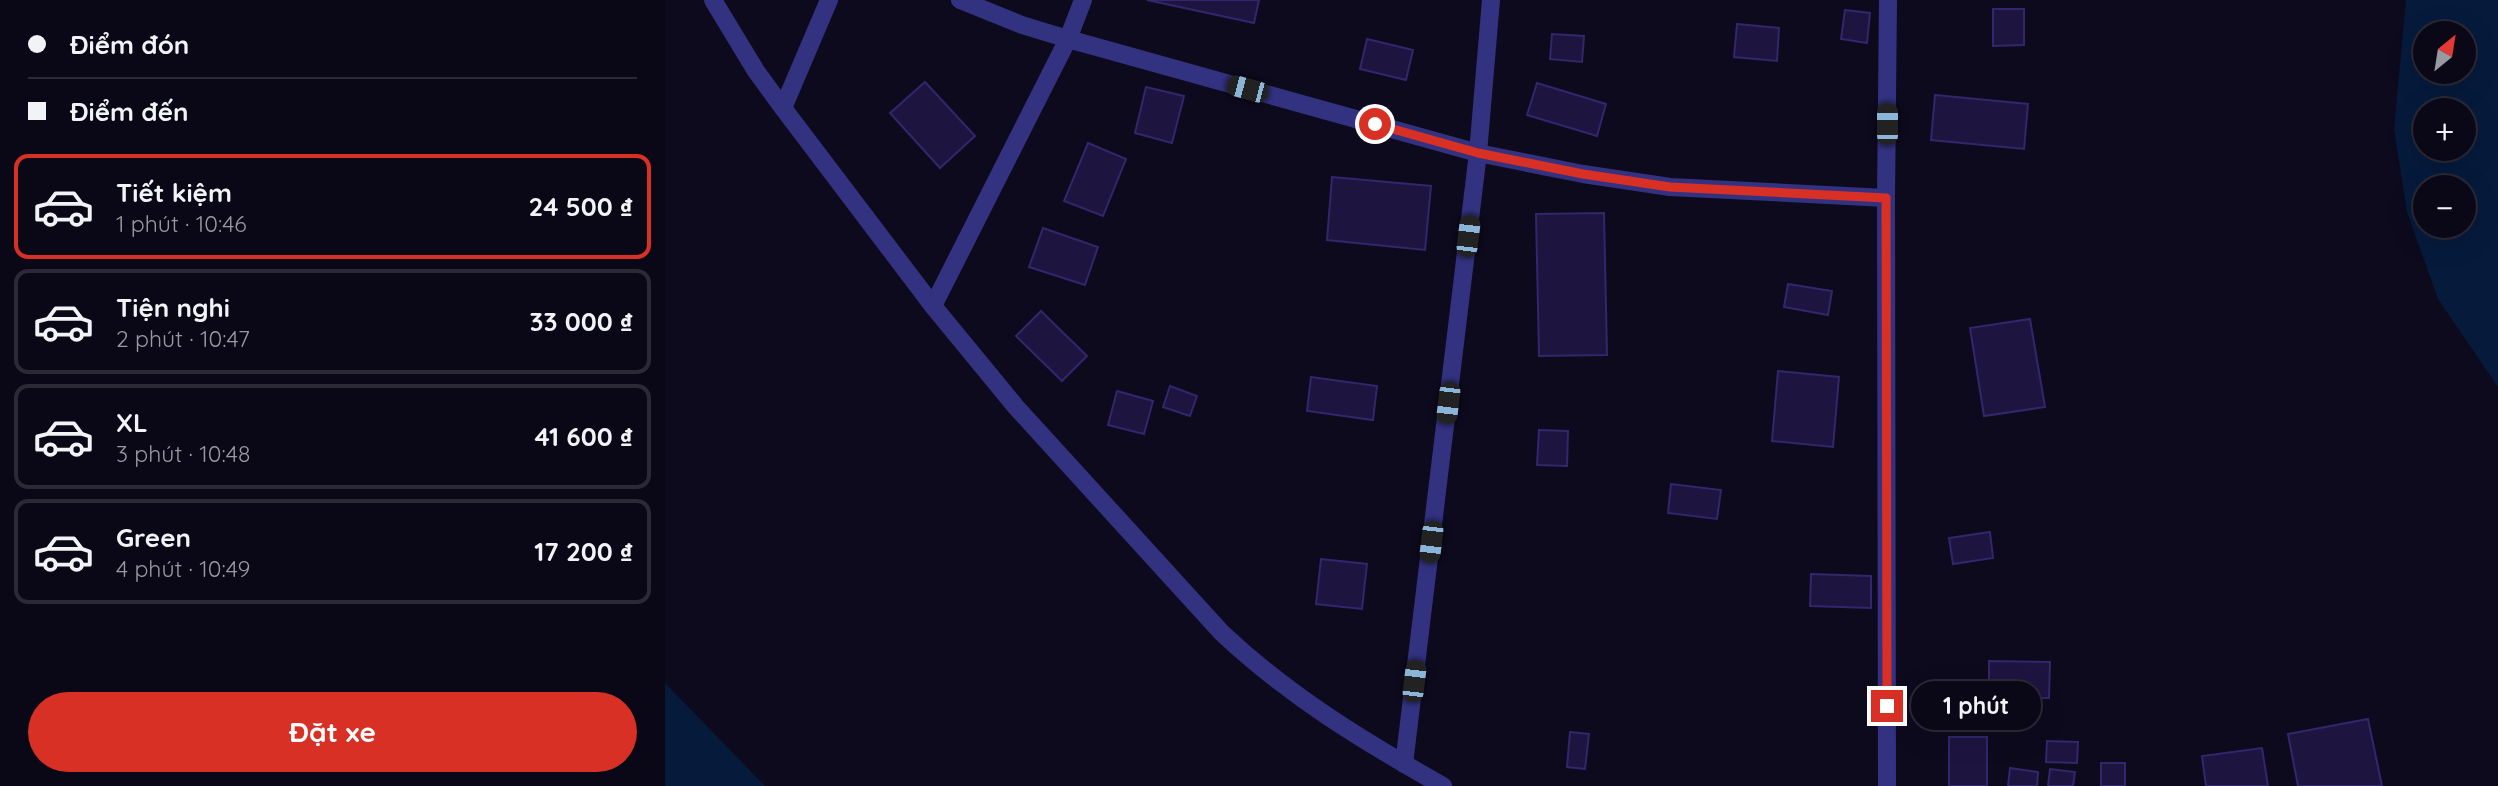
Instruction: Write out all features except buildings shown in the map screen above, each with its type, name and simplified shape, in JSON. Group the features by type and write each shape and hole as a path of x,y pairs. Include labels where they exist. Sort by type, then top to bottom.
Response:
{"street":[{"path":"713,0 756,71 933,306 1016,407 1222,633 1251,660 1313,708 1443,786"},
{"path":"783,108 829,0"},
{"path":"960,0 1022,25 1068,39 1478,153 1583,174 1670,187 1886,198"},
{"path":"933,306 1068,39 1083,0"},
{"path":"1404,764 1478,153 1491,0"},
{"path":"1887,786 1888,0"}],"water":[{"path":"2406,0 2498,0 2498,387 2438,299 2416,238 2476,238 2476,175 2413,175 2413,229 2407,212 2394,129"},
{"path":"665,683 765,786 665,786"}],"route":[{"path":"1375,124 1478,153 1583,174 1670,187 1886,198 1887,706"}]}
